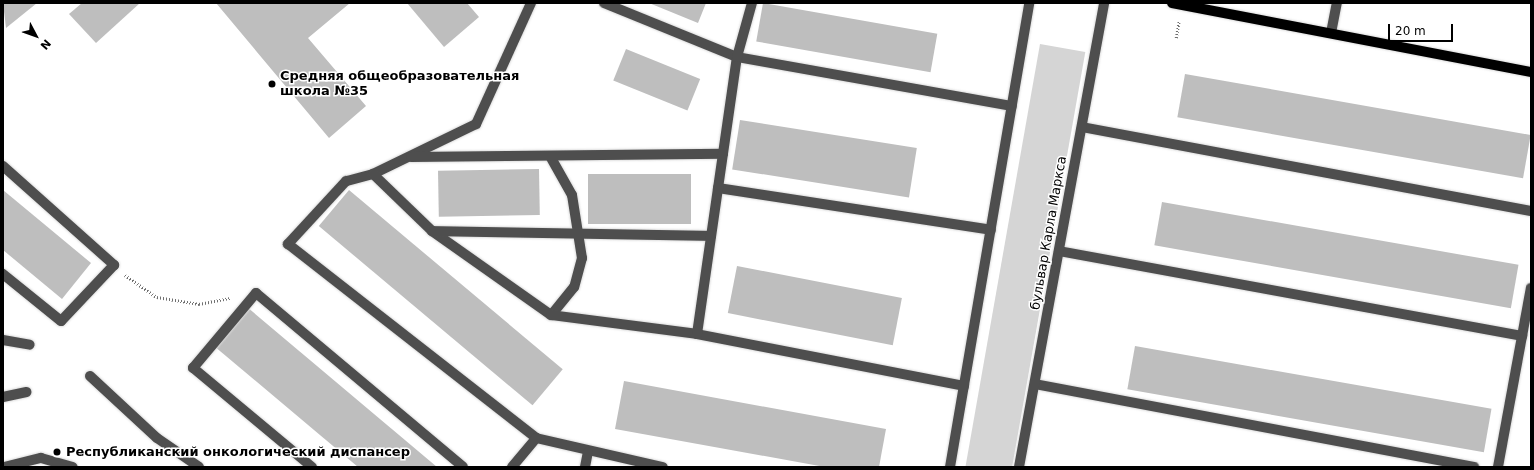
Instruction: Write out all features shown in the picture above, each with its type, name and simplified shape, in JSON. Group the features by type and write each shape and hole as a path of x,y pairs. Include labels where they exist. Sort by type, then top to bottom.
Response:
{"main road":[{"path":"1172,3 1531,72"}],"street":[{"path":"531,3 476,124 373,174 346,181 288,244 536,438 588,452 663,467"},
{"path":"604,3 737,57 1012,106"},
{"path":"697,334 737,57 752,3"},
{"path":"950,467 1029,3"},
{"name":"бульвар Карла Маркса","path":"1019,467 1104,3"},
{"path":"1331,34 1337,3"},
{"path":"1082,128 1531,211"},
{"path":"408,157 723,154"},
{"path":"550,156 572,195 582,258 579,276 551,315"},
{"path":"3,166 114,265 61,322 3,274"},
{"path":"373,174 432,230 551,315 697,334 964,386"},
{"path":"718,188 991,230"},
{"path":"432,230 578,236 711,236"},
{"path":"1059,251 1522,336"},
{"path":"1498,467 1531,288"},
{"path":"312,467 193,368 256,293 463,467"},
{"path":"3,340 30,345"},
{"path":"90,376 157,438 199,467"},
{"path":"1035,384 1474,467"},
{"path":"3,397 26,392"},
{"path":"512,467 536,438"},
{"path":"585,467 588,452"},
{"path":"4,467 41,458 73,467"}],"path":[{"path":"114,265 157,297 199,304 256,293"}],"shaded area":[{"path":"1040,44 1085,52 1012,467 965,467"}],"building":[{"path":"3,3 37,3 6,28"},
{"path":"82,3 140,3 96,43 69,14"},
{"path":"216,3 350,3 308,38 366,106 329,138"},
{"path":"407,3 467,3 479,17 444,47"},
{"path":"649,3 706,3 698,23"},
{"path":"763,3 937,34 931,72 756,41"},
{"path":"626,49 700,79 687,110 613,81"},
{"path":"1185,74 1531,135 1523,178 1177,117"},
{"path":"740,120 917,148 909,197 732,169"},
{"path":"539,169 540,215 439,217 438,171"},
{"path":"588,174 691,174 691,224 588,224"},
{"path":"3,190 91,263 62,299 3,250"},
{"path":"349,190 563,369 533,405 319,226"},
{"path":"1162,202 1519,265 1511,308 1154,245"},
{"path":"737,266 902,298 893,345 728,313"},
{"path":"247,307 437,467 358,467 214,346"},
{"path":"1135,346 1492,409 1484,452 1127,389"},
{"path":"624,381 886,429 879,467 825,467 615,429"}],"place":[{"name":"Средняя общеобразовательная школа №35","path":"272,84"},
{"name":"Республиканский онкологический диспансер","path":"57,452"}]}
